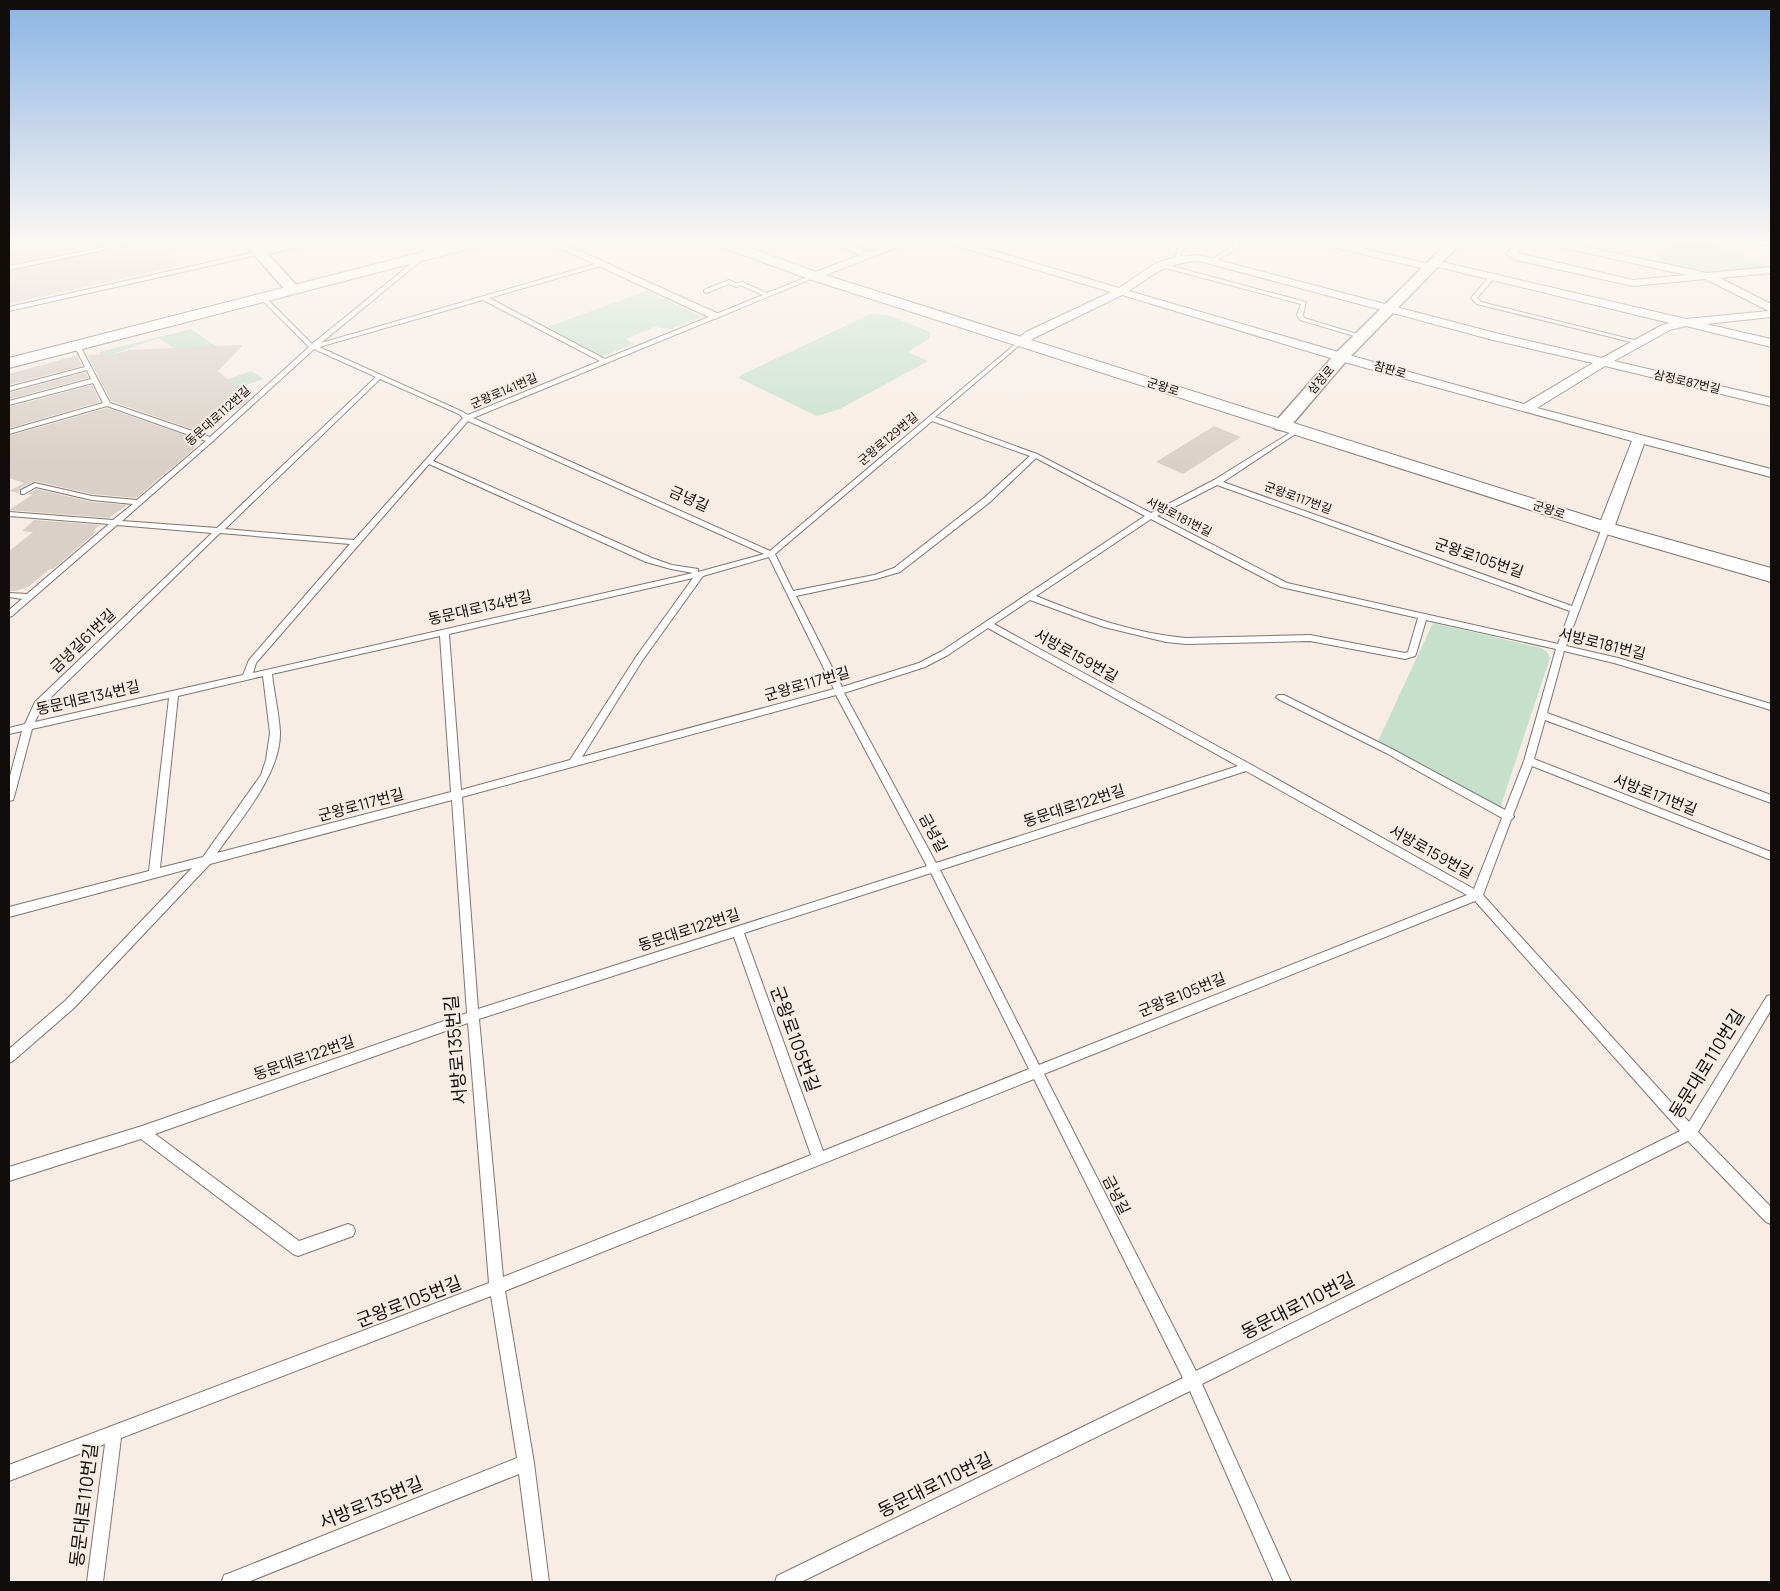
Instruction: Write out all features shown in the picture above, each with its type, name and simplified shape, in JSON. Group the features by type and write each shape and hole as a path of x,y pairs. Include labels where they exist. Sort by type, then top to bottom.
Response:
{"main road":[{"path":"9,363 188,316"},
{"name":"군왕로","path":"940,316 1606,528 1771,575"}],"street":[{"path":"1020,342 1030,335 1069,316"},
{"name":"참판로","path":"1202,316 1526,409 1771,473"},
{"name":"삼정로","path":"1290,427 1341,357 1381,316"},
{"name":"삼정로87번길","path":"1416,316 1771,402"},
{"path":"1665,316 1683,323 1771,343"},
{"path":"1526,409 1602,362 1666,327 1683,323 1749,316"},
{"path":"1606,528 1639,439"}],"lane":[{"name":"금녕길","path":"280,316 304,341 313,346 461,413 467,418 771,554 839,691 934,869 1193,1381 1283,1582"},
{"name":"동문대로112번길","path":"9,614 212,440 313,346 350,316"},
{"name":"동문대로112번길","path":"313,346 419,316"},
{"path":"519,316 604,361"},
{"name":"군왕로141번길","path":"247,677 252,662 467,418 714,316"},
{"path":"1300,316 1302,319 1361,336"},
{"path":"1531,316 1639,342"},
{"name":"군왕로129번길","path":"771,554 1020,342"},
{"path":"77,345 107,404"},
{"path":"9,389 88,368"},
{"name":"금녕길61번길","path":"9,797 28,727 38,704 380,376"},
{"path":"9,403 95,380"},
{"path":"9,432 107,404 212,440"},
{"name":"서방로181번길","path":"931,418 1035,455 1284,585 1614,660 1771,707"},
{"name":"군왕로117번길","path":"9,912 456,795 839,691 922,665 945,653 1031,597 1150,516 1217,482 1290,427"},
{"path":"791,594 876,577 897,570 987,500 1035,455"},
{"name":"동문대로134번길","path":"428,461 650,560 685,571 709,571"},
{"name":"군왕로117번길","path":"1217,482 1371,538"},
{"path":"24,492 35,485 92,498 138,502"},
{"path":"9,514 356,542"},
{"path":"1477,896 1529,761 1561,647 1606,528"},
{"name":"군왕로105번길","path":"1371,538 1576,610"},
{"name":"동문대로134번길","path":"9,731 700,574 771,554"},
{"path":"574,762 639,659 700,574"},
{"path":"9,595 30,597"},
{"path":"1031,597 1078,616 1145,636 1186,641 1310,638 1405,656 1412,654 1423,616"},
{"name":"서방로159번길","path":"988,625 1248,767 1477,896 1690,1133 1771,1217"},
{"name":"서방로135번길","path":"444,631 473,1016 497,1287 526,1463 541,1582"},
{"path":"9,1057 70,1004 206,861 265,776 271,760 275,733 267,673"},
{"path":"154,875 174,694"},
{"path":"1281,696 1389,751 1509,817"},
{"path":"1542,715 1771,799"},
{"name":"서방로171번길","path":"1529,761 1771,856"},
{"name":"동문대로122번길","path":"9,1174 142,1132 473,1016 1248,767"},
{"name":"군왕로105번길","path":"9,1474 497,1287 1477,896"},
{"name":"군왕로105번길","path":"738,931 819,1158"},
{"name":"동문대로110번길","path":"783,1582 1193,1381 1690,1133 1771,1000"},
{"path":"142,1132 298,1249 348,1231"},
{"name":"동문대로110번길","path":"95,1582 114,1434"},
{"name":"서방로135번길","path":"230,1581 526,1463"}],"green space":[{"path":"577,316 702,317 670,329 654,327 626,339 634,344 600,357 547,327"},
{"path":"866,316 891,316 930,332 930,338 908,352 928,361 840,409 817,416 739,378 741,375"},
{"path":"191,329 220,349 174,348 159,338 113,354 116,382 99,352"},
{"path":"251,371 263,379 236,389 223,381"},
{"path":"1433,623 1541,648 1547,652 1550,658 1500,808 1378,741"}],"building":[{"path":"243,345 218,371 249,399 239,408 211,420 203,433 111,401 87,355 115,354 129,350"},
{"path":"77,356 82,366 9,385 9,374"},
{"path":"86,372 88,378 9,399 9,393"},
{"path":"92,385 100,402 9,428 9,407"},
{"path":"107,408 199,440 193,450 136,498 92,494 35,481 20,488 19,493 9,491 24,483 9,478 9,436"},
{"path":"1214,426 1241,437 1183,474 1156,462"},
{"path":"36,489 92,502 127,505 109,518 9,510 32,495 28,494"},
{"path":"34,520 100,525 94,530 95,533 53,569 50,569 28,587 9,591 9,551 33,532 22,531"}]}
